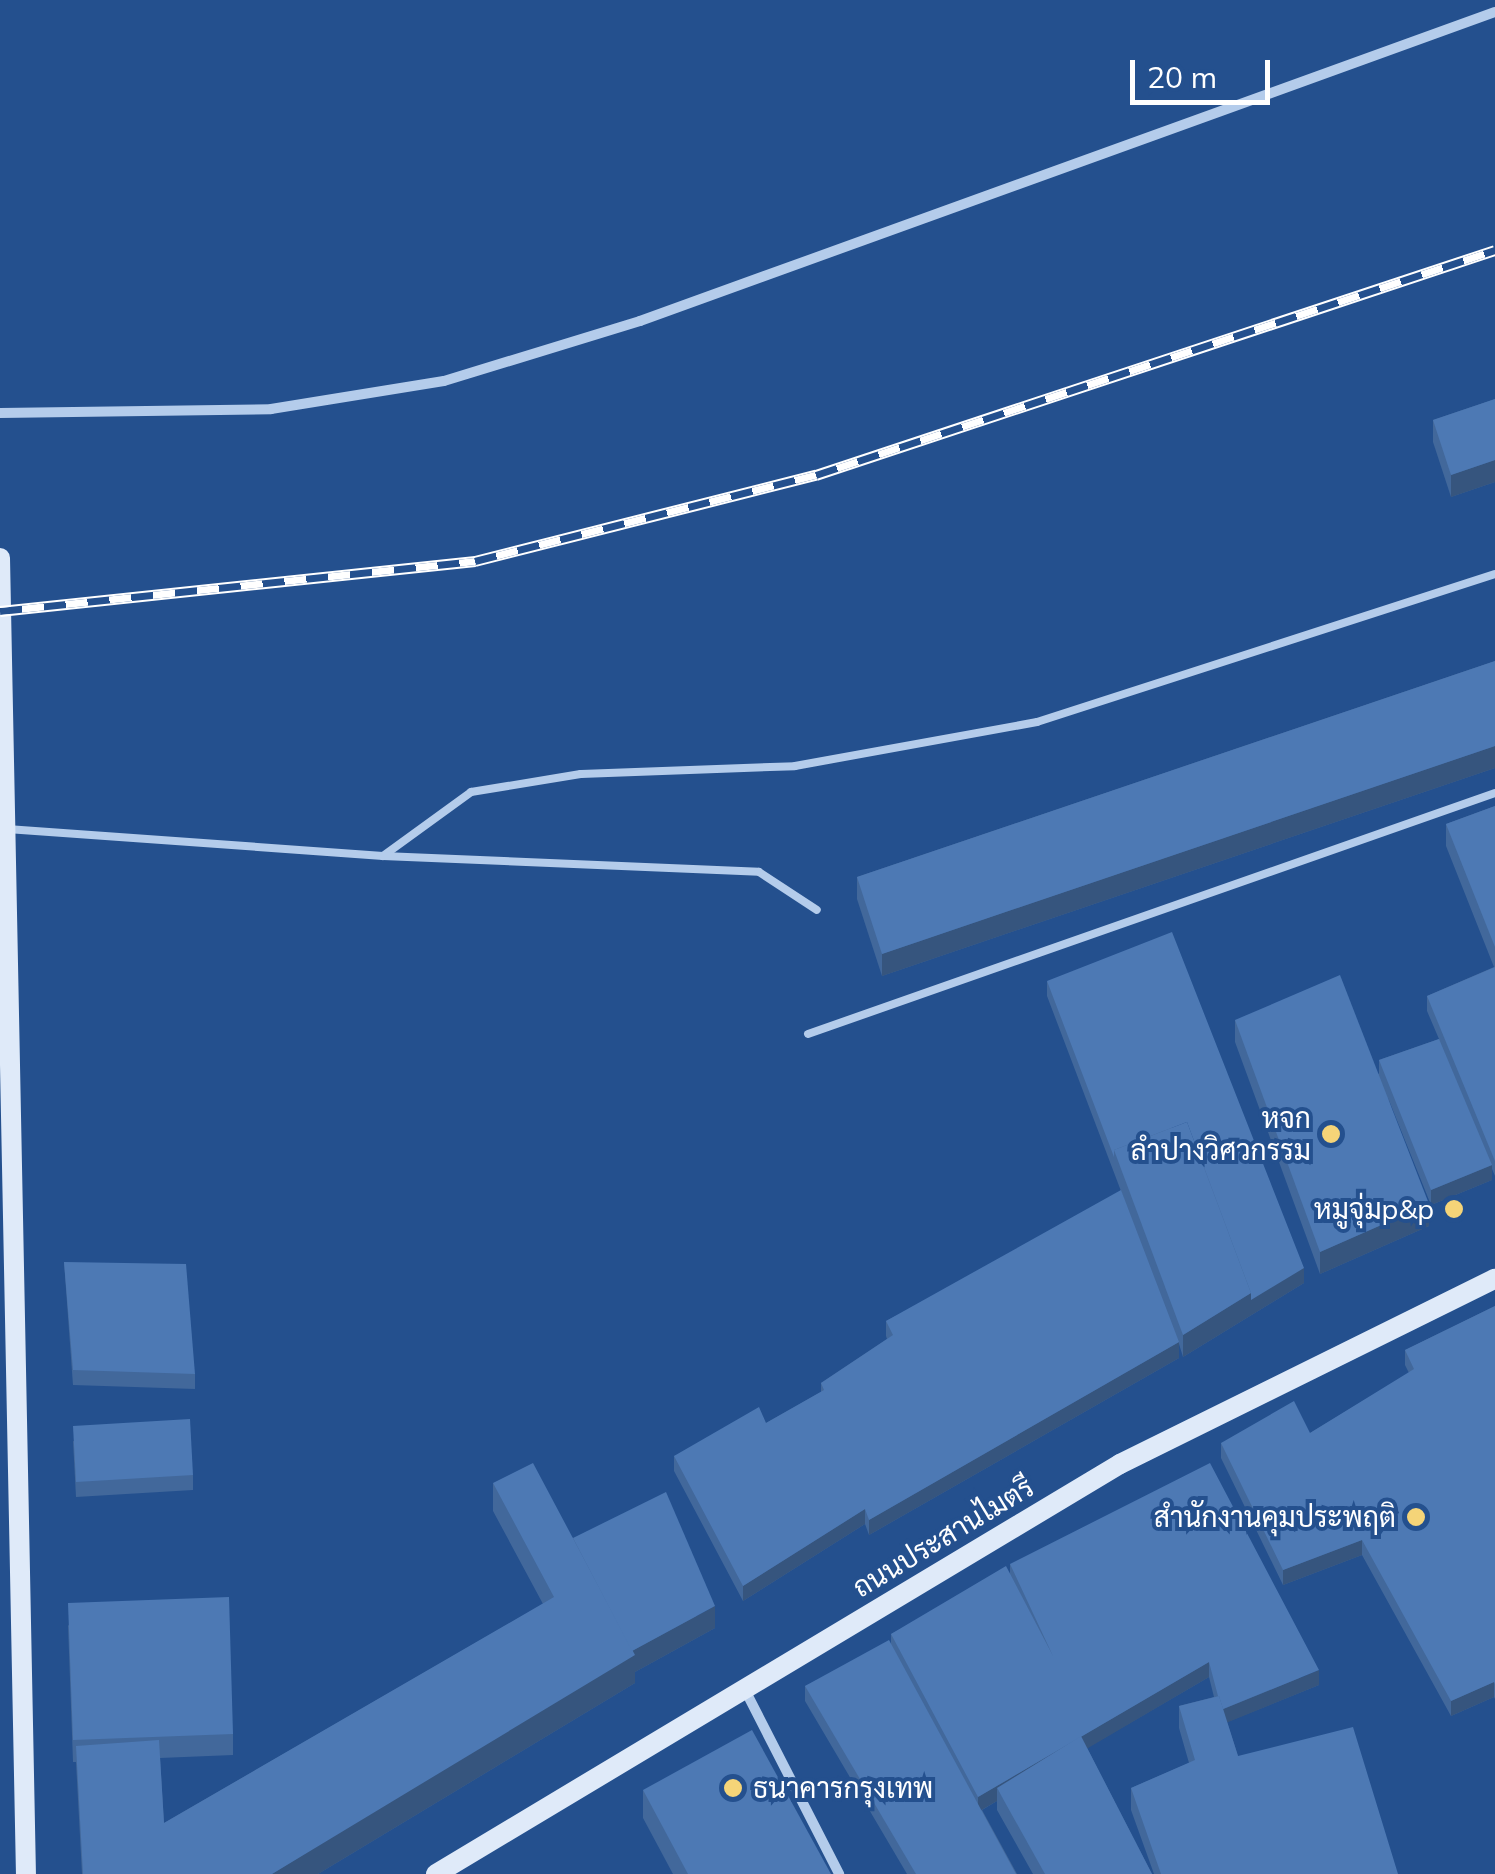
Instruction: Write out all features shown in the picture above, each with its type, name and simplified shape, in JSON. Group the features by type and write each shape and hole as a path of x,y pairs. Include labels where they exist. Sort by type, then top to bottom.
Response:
{"main road":[{"path":"0,558 7,829 10,1559 26,1874"},
{"name":"ถนนประสานไมตรี","path":"436,1874 1120,1464 1495,1279"}],"street":[{"path":"0,413 271,409 444,381 640,321 1495,12"},
{"path":"743,1687 839,1874"}],"lane":[{"path":"384,856 470,792 581,774 795,766 1037,722 1495,574"},
{"path":"808,1034 1495,793"},
{"path":"7,829 384,856 760,872 817,910"}],"building":[{"path":"1495,399 1495,460 1451,475 1433,420"},
{"path":"1495,661 1495,746 882,954 857,877"},
{"path":"1495,806 1495,947 1446,824"},
{"path":"1172,932 1304,1268 1251,1300 1187,1122 1114,1150 1114,1157 1047,981"},
{"path":"1495,967 1495,1161 1427,996"},
{"name":"หจก ลำปางวิศวกรรม","path":"1340,975 1429,1204 1320,1252 1235,1020"},
{"path":"1439,1039 1492,1165 1431,1190 1379,1060"},
{"path":"1187,1122 1251,1293 1183,1335 1114,1150"},
{"path":"1121,1190 1179,1342 869,1520 865,1509 743,1586 674,1456 759,1407 766,1423 824,1390 821,1383 893,1335 886,1321"},
{"path":"64,1262 186,1264 195,1374 73,1370"},
{"path":"1495,1306 1495,1684 1451,1701 1362,1540 1283,1570 1221,1443 1294,1401 1310,1433 1414,1369 1405,1350"},
{"path":"190,1419 193,1475 76,1482 73,1426"},
{"path":"533,1463 635,1655 272,1874 83,1874 76,1746 159,1740 164,1823 554,1597 493,1483"},
{"path":"1210,1463 1319,1670 1223,1709 1209,1662 978,1797 891,1634 1006,1566 1053,1656 1010,1564"},
{"path":"666,1492 715,1606 632,1651 573,1538"},
{"path":"229,1597 233,1734 73,1740 68,1603"},
{"path":"889,1640 1016,1874 916,1874 805,1686"},
{"path":"1219,1696 1238,1756 1353,1727 1398,1874 1161,1874 1131,1788 1195,1760 1179,1706"},
{"name":"ธนาคารกรุงเทพ","path":"752,1730 831,1874 688,1874 643,1790"},
{"path":"1081,1736 1152,1874 1045,1874 997,1788"}],"railway":[{"path":"0,611 475,561 816,475 1495,250"}],"place":[{"name":"หจก ลำปางวิศวกรรม","path":"1331,1134"},
{"name":"หมูจุ่มp&p","path":"1454,1209"},
{"name":"สำนักงานคุมประพฤติ","path":"1416,1517"},
{"name":"ธนาคารกรุงเทพ","path":"733,1788"}]}
